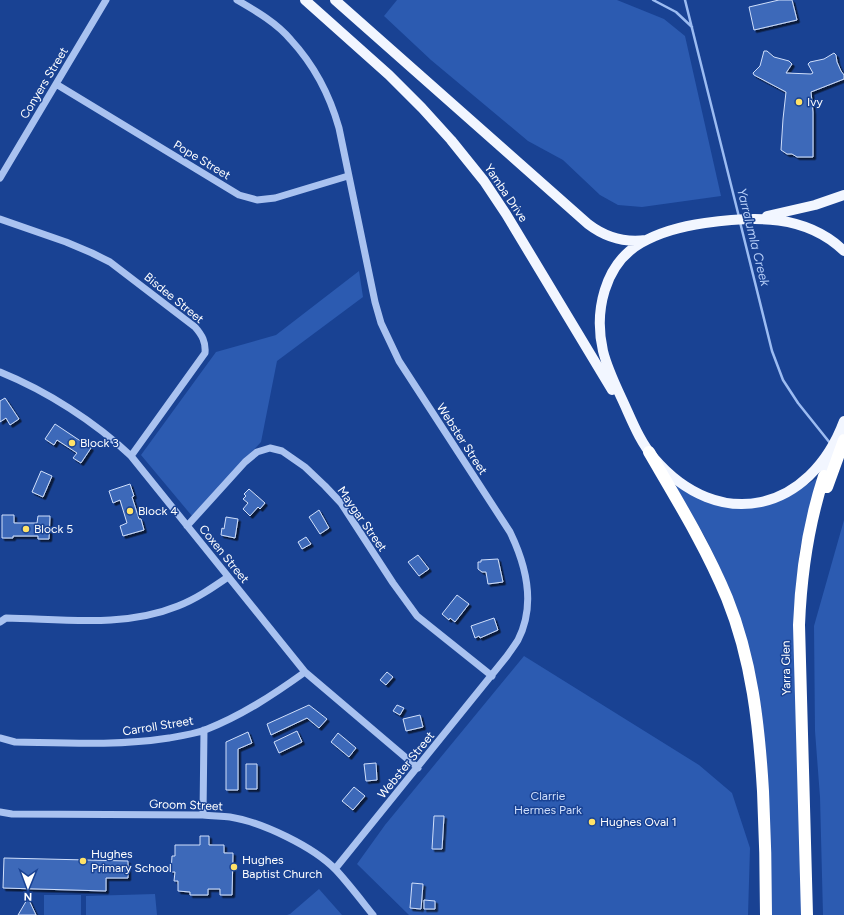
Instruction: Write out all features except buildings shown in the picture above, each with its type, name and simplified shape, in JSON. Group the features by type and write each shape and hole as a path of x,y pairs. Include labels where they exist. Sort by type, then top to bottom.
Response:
{"highway":[{"path":"823,475 844,440"},
{"path":"649,452 696,533 715,571 735,620 746,656 754,696 759,736 764,816 766,915"},
{"name":"Yarra Glen","path":"807,915 800,660 800,597 804,558 815,504 823,475"}],"main road":[{"name":"Yamba Drive","path":"305,0 389,75 422,108 451,140 484,181 506,214 640,438"},
{"name":"Yamba Drive","path":"334,0 588,224 604,234 617,239 639,240 654,237"},
{"path":"823,475 803,482 781,496 763,502 737,504 712,499 687,487 672,476 649,452 640,438 606,363 600,332 600,315 603,295 616,268 637,246 654,237 683,227 715,222 769,218 844,195"},
{"path":"769,218 794,223 812,229 829,238 844,250"},
{"name":"Yarra Glen","path":"823,475 843,424"}],"street":[{"name":"Conyers Street","path":"0,178 106,0"},
{"name":"Webster Street","path":"237,0 272,22 291,39 310,64 333,107 339,128 375,302 381,323 399,361 510,532 519,550 527,588 527,606 518,639 492,676 335,870"},
{"name":"Pope Street","path":"56,84 239,195 258,200 275,198 348,176"},
{"name":"Bisdee Street","path":"0,219 92,252 110,262 195,327 202,335 206,344 206,353 132,456"},
{"name":"Coxen Street","path":"0,372 52,397 110,438 132,456 305,672 418,768"},
{"name":"Maygar Street","path":"188,526 249,458 257,452 270,448 282,451 305,467 340,503 393,583 417,616 492,676"},
{"path":"0,622 6,618 107,620 131,618 158,613 178,606 202,594 228,577"},
{"name":"Carroll Street","path":"0,738 15,742 114,744 143,742 204,730 253,707 305,672"},
{"path":"203,815 204,730"},
{"name":"Groom Street","path":"0,812 12,814 203,815 231,818 260,826 292,839 318,855 335,870 373,915"},
{"name":"Groom Street","path":"0,816 12,814"}],"green space":[{"path":"397,0 617,0 664,19 685,36 721,196 642,207 618,205 600,195 563,160 528,141 431,60 384,16"},
{"path":"359,271 363,297 277,361 261,442 192,516 141,455 216,352 276,335"},
{"path":"816,479 818,480 800,549 795,597 802,915 771,915 765,743 754,669 722,572 705,537 673,481 713,502 792,494"},
{"path":"844,520 844,915 823,915 820,797 815,731 814,626"},
{"name":"Clarrie Hermes Park","path":"524,656 699,765 732,793 750,848 748,915 409,915 357,864 385,825"},
{"path":"319,889 342,915 287,915 290,914"},
{"path":"155,894 157,915 86,915 86,896"},
{"path":"44,895 81,895 81,915 44,915"}],"waterway":[{"path":"653,0 676,12 692,27"},
{"name":"Yarralumla Creek","path":"685,0 739,217"},
{"name":"Yarralumla Creek","path":"740,222 772,351 783,380 798,403 830,443"}],"place":[{"name":"Ivy","path":"799,102"},
{"name":"Block 3","path":"72,443"},
{"name":"Block 4","path":"130,511"},
{"name":"Block 5","path":"26,529"},
{"name":"Hughes Oval 1","path":"592,822"},
{"name":"Hughes Primary School","path":"83,861"},
{"name":"Hughes Baptist Church","path":"234,867"}]}
